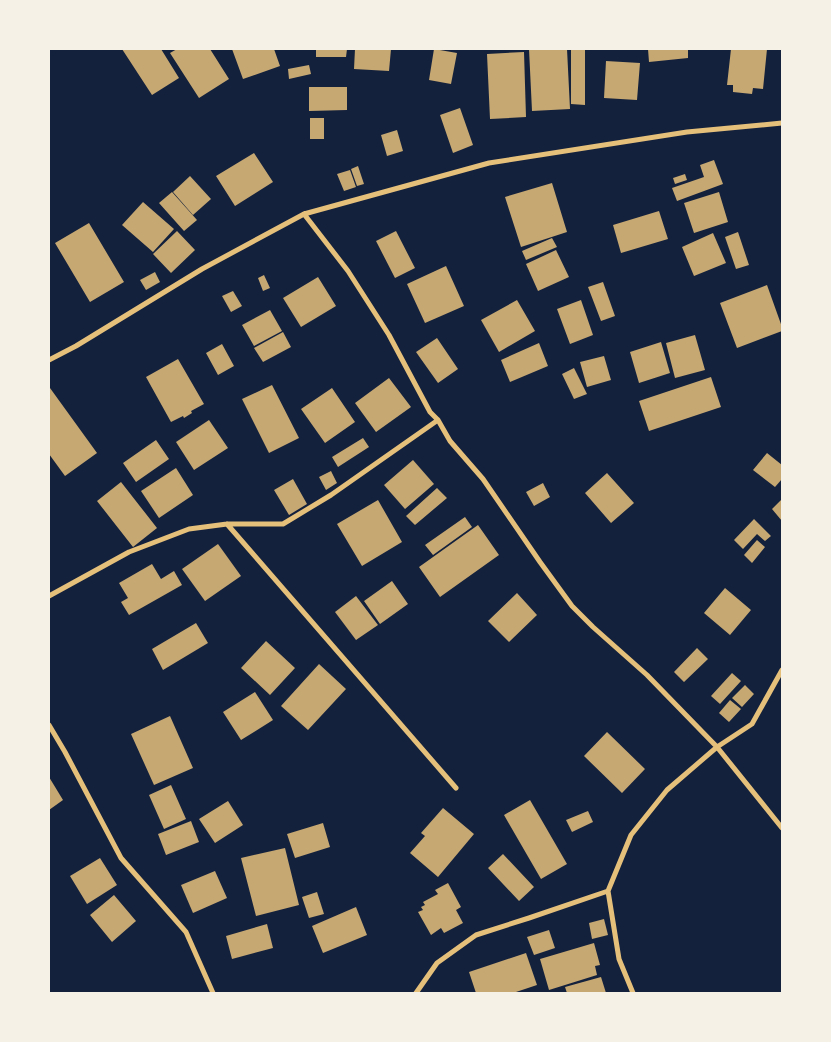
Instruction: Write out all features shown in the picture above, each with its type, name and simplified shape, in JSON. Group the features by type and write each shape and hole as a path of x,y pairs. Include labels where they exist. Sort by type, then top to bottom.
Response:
{"street":[{"path":"49,360 76,346 202,269 304,214 489,163 687,132 782,123"},
{"path":"304,214 348,271 389,335 430,412 438,420 450,441 483,479 572,606 647,675 717,747 782,828"},
{"path":"49,596 129,552 189,528 227,524 283,524 331,495 438,420"},
{"path":"227,524 456,788"},
{"path":"633,993 618,959 608,891 632,836 667,790 717,747 752,724 782,670"},
{"path":"49,725 121,858 186,932 213,993"},
{"path":"416,993 436,963 476,935 608,891"}],"building":[{"path":"122,49 161,49 179,78 152,95"},
{"path":"177,49 210,49 229,79 199,98 170,53"},
{"path":"232,49 274,49 280,66 243,79"},
{"path":"316,49 347,49 346,57 316,57"},
{"path":"355,49 391,49 389,71 354,69"},
{"path":"434,49 457,53 451,84 429,80"},
{"path":"529,49 567,49 570,109 532,111"},
{"path":"571,49 585,49 585,105 571,104"},
{"path":"648,49 688,49 688,58 649,62"},
{"path":"731,49 767,49 763,89 753,88 752,94 733,92 733,85 727,85"},
{"path":"524,52 526,117 490,119 487,54"},
{"path":"606,61 640,63 637,100 604,98"},
{"path":"309,65 311,74 289,79 288,69"},
{"path":"309,87 347,87 347,110 309,111"},
{"path":"460,108 473,145 453,153 440,115"},
{"path":"310,118 324,118 324,139 310,139"},
{"path":"397,130 403,151 387,156 381,135"},
{"path":"254,153 273,182 235,206 216,176"},
{"path":"714,160 723,184 677,201 672,188 704,177 700,165"},
{"path":"358,166 364,184 357,186 351,169"},
{"path":"350,170 356,187 344,191 337,174"},
{"path":"685,174 687,180 675,184 673,178"},
{"path":"190,176 211,199 193,215 173,192"},
{"path":"552,183 567,232 521,247 505,197"},
{"path":"172,192 197,220 184,231 159,203"},
{"path":"719,192 728,222 694,233 684,203"},
{"path":"143,202 174,229 153,252 122,225"},
{"path":"659,211 668,239 621,253 613,225"},
{"path":"89,223 124,282 90,302 55,243"},
{"path":"177,231 195,250 171,273 153,254"},
{"path":"396,231 415,268 395,278 376,241"},
{"path":"738,232 749,265 736,269 725,237"},
{"path":"713,233 726,263 694,276 682,247"},
{"path":"552,238 557,247 526,260 522,251"},
{"path":"556,250 569,277 538,291 526,264"},
{"path":"446,266 464,306 425,323 407,284"},
{"path":"155,272 160,282 146,290 140,280"},
{"path":"264,275 270,288 263,291 258,278"},
{"path":"318,277 336,306 301,327 283,298"},
{"path":"603,282 615,316 601,321 588,287"},
{"path":"767,285 782,331 737,348 720,303"},
{"path":"233,291 242,306 231,312 222,296"},
{"path":"517,300 535,331 499,352 481,320"},
{"path":"581,300 593,335 570,344 557,309"},
{"path":"270,310 282,331 254,346 242,325"},
{"path":"283,332 291,347 263,362 254,348"},
{"path":"695,335 705,370 675,378 666,343"},
{"path":"437,338 458,369 438,383 416,352"},
{"path":"661,342 670,373 639,383 630,352"},
{"path":"539,343 548,366 510,382 501,360"},
{"path":"222,344 234,366 218,375 206,353"},
{"path":"604,356 611,380 587,387 580,362"},
{"path":"178,359 204,404 191,411 192,413 184,418 183,416 171,422 146,377"},
{"path":"574,368 587,394 574,399 562,374"},
{"path":"711,377 721,407 649,431 639,401"},
{"path":"389,378 411,407 376,432 355,403"},
{"path":"272,385 299,438 269,453 242,399"},
{"path":"50,388 97,453 65,476 49,454"},
{"path":"332,388 355,422 325,443 301,409"},
{"path":"209,420 228,448 194,470 176,442"},
{"path":"363,438 369,447 338,467 332,457"},
{"path":"156,440 169,459 136,482 123,463"},
{"path":"767,453 782,465 782,479 775,487 753,470"},
{"path":"413,460 434,484 405,509 384,485"},
{"path":"176,468 193,495 159,518 141,491"},
{"path":"331,471 337,483 326,490 319,477"},
{"path":"607,473 634,503 611,523 585,493"},
{"path":"293,479 307,504 289,515 274,490"},
{"path":"121,482 157,528 133,547 97,501"},
{"path":"543,483 550,497 534,506 526,492"},
{"path":"437,488 447,498 415,525 406,516"},
{"path":"782,499 782,521 772,509"},
{"path":"378,500 402,542 362,566 337,524"},
{"path":"465,517 472,527 433,555 425,545"},
{"path":"754,519 771,536 765,541 757,534 743,549 734,540"},
{"path":"478,525 499,555 440,597 419,567"},
{"path":"757,540 765,547 752,563 744,555"},
{"path":"218,544 241,576 205,601 182,569"},
{"path":"152,564 161,579 174,571 182,585 129,615 121,602 128,598 119,583"},
{"path":"392,581 408,604 380,624 364,601"},
{"path":"725,588 751,610 730,635 704,613"},
{"path":"517,593 537,615 509,642 488,621"},
{"path":"356,596 378,625 356,640 335,612"},
{"path":"196,623 208,643 163,670 152,649"},
{"path":"266,641 295,668 270,695 241,668"},
{"path":"697,648 708,659 684,682 674,672"},
{"path":"319,664 346,689 308,730 281,706"},
{"path":"732,673 741,681 720,704 711,696"},
{"path":"745,685 754,694 742,707 732,698"},
{"path":"255,692 273,720 241,740 223,712"},
{"path":"730,700 741,709 729,722 719,713"},
{"path":"170,716 193,768 154,785 131,734"},
{"path":"607,732 645,769 622,793 584,756"},
{"path":"49,777 63,800 49,810"},
{"path":"171,785 186,819 164,829 149,795"},
{"path":"530,800 567,864 541,879 504,815"},
{"path":"228,801 243,825 215,843 199,819"},
{"path":"443,808 474,834 438,877 410,853 425,836 421,833"},
{"path":"588,811 593,822 572,832 566,820"},
{"path":"191,821 199,842 166,855 158,834"},
{"path":"323,823 330,847 295,858 287,834"},
{"path":"285,848 299,905 256,916 241,858"},
{"path":"503,854 534,887 519,901 488,868"},
{"path":"100,858 117,885 87,904 70,876"},
{"path":"215,871 227,898 193,913 181,885"},
{"path":"448,883 461,907 456,910 463,923 444,933 441,928 431,935 418,912 423,910 421,907 425,905 423,902 438,894 435,890"},
{"path":"317,892 324,914 309,918 302,897"},
{"path":"114,895 136,921 112,942 90,915"},
{"path":"356,907 367,935 323,953 312,926"},
{"path":"604,919 608,935 592,939 589,923"},
{"path":"267,924 273,948 232,959 226,936"},
{"path":"549,930 555,948 534,955 527,937"},
{"path":"594,943 600,965 595,966 597,975 549,990 540,959"},
{"path":"526,953 537,985 513,993 476,993 469,972"},
{"path":"601,977 606,993 567,993 565,987"}]}
